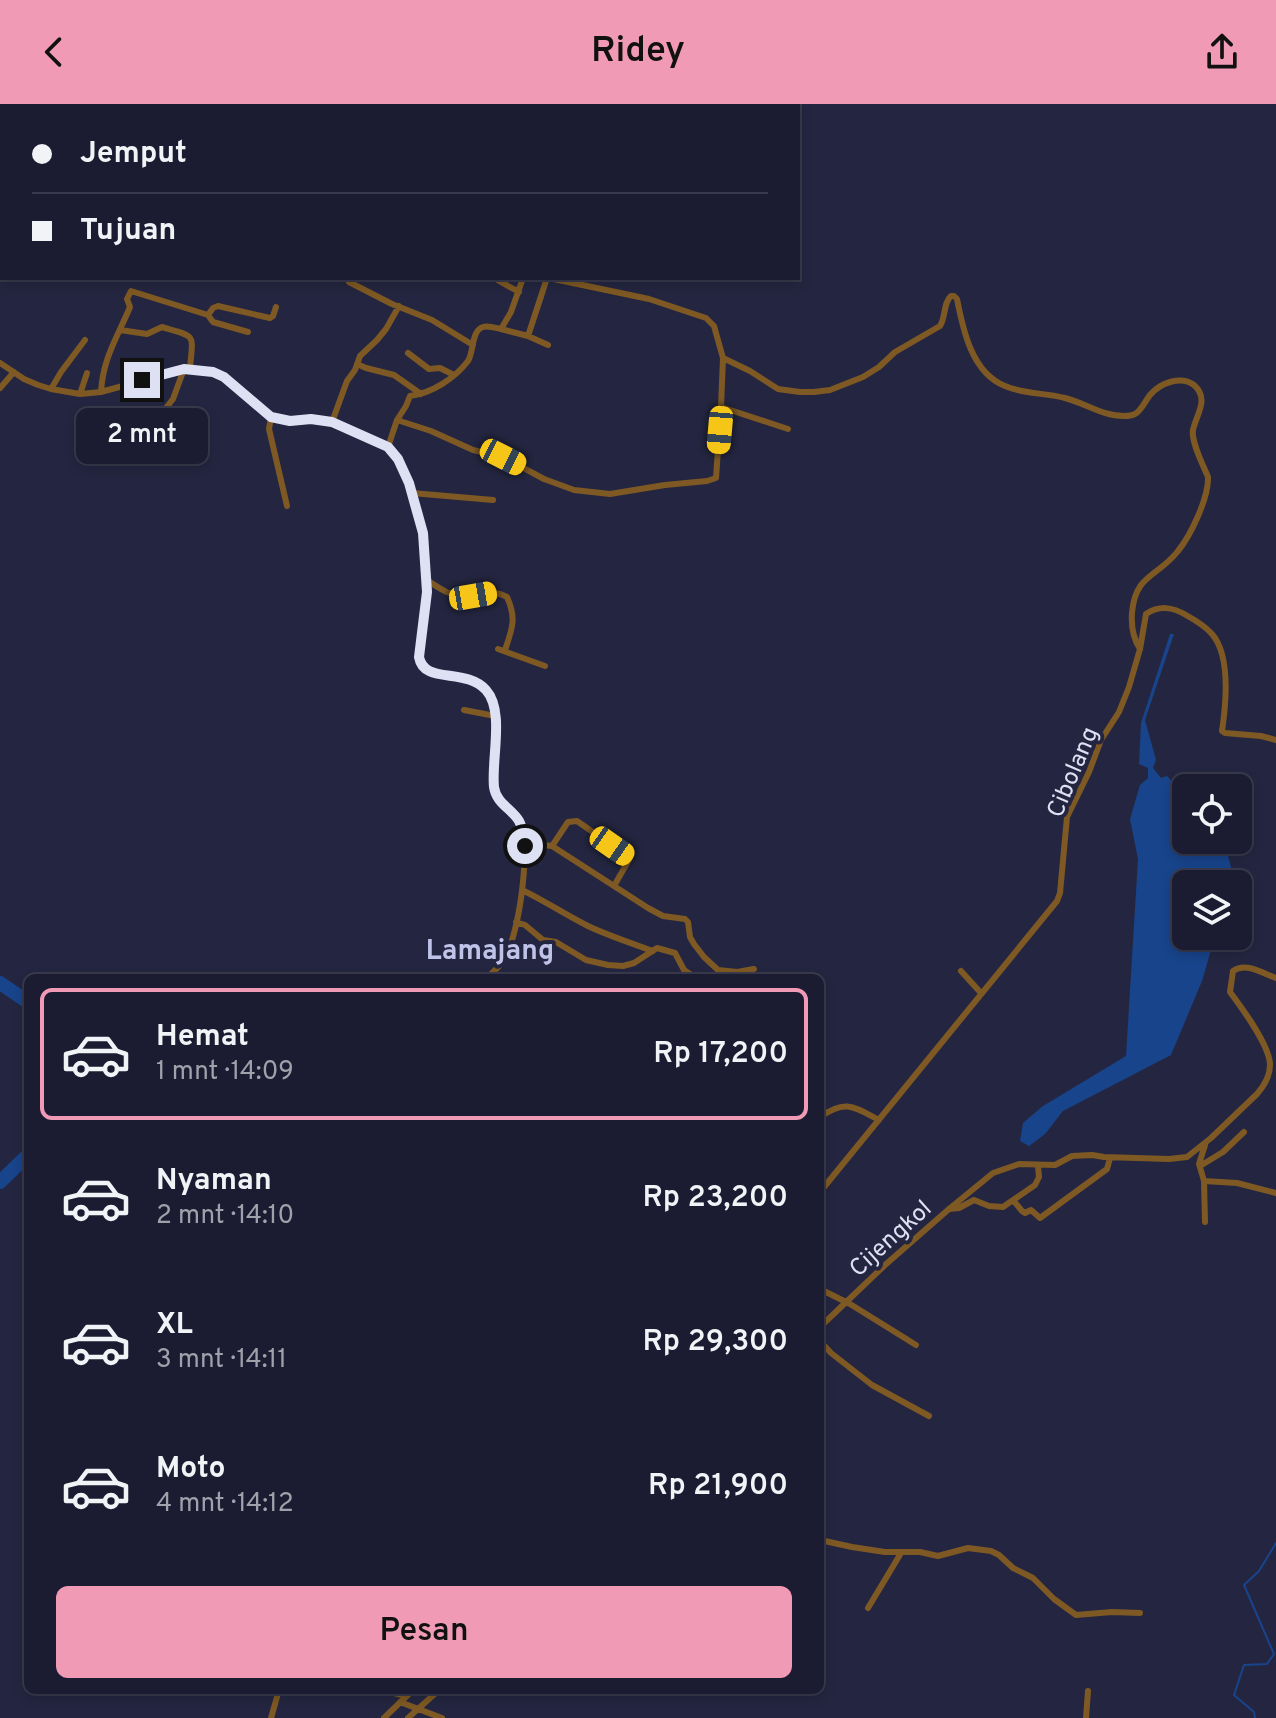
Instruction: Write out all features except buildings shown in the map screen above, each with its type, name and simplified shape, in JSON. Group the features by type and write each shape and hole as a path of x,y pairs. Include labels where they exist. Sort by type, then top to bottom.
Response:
{"street":[{"path":"498,280 519,292"},
{"path":"501,329 522,280"},
{"path":"528,336 547,280"},
{"path":"397,420 473,450 503,457 544,479 574,490 610,494 716,478 723,358 714,326 706,318 649,299 558,280"},
{"path":"349,282 432,320 473,345"},
{"path":"101,392 107,357 130,307 127,299 131,291 208,315 213,322 248,332"},
{"path":"723,358 778,389 800,392 830,390 863,377 895,352 940,326 947,300 954,296 978,364 990,378 1006,387 1064,398 1100,412 1131,416 1138,412 1152,392 1172,381 1180,379 1193,385 1200,393 1202,405 1192,434 1208,483 1200,511 1182,545 1135,593 1132,626 1140,649"},
{"path":"208,315 218,306 270,318 276,307"},
{"path":"332,422 360,356 386,329 399,306"},
{"path":"120,330 147,334 162,327 192,339 187,369 173,399 130,460"},
{"path":"388,447 397,420 410,396 450,380 470,358 477,331 482,327 528,336 548,345"},
{"path":"51,389 85,340"},
{"path":"408,353 429,369 440,368 454,375"},
{"path":"0,363 24,379 51,389 80,394 101,392 187,369 213,372 224,377 271,417 290,421 311,419 332,422 388,447 398,459 423,533 427,580 420,664 429,673 461,676 478,683 492,699 496,733 494,789 520,822 525,857 516,922 504,961 491,974"},
{"path":"357,364 394,375 421,394"},
{"path":"0,388 14,372"},
{"path":"80,394 87,373"},
{"path":"721,407 788,429"},
{"path":"166,409 188,428"},
{"path":"271,417 269,429 287,506"},
{"path":"145,435 151,444 186,454"},
{"path":"412,493 493,500"},
{"path":"427,580 459,596 498,593 507,597 514,625 502,650 545,666"},
{"name":"Cibolang","path":"824,1187 1057,901 1067,817 1101,740 1119,712 1129,687 1145,616 1153,610 1171,608 1211,633 1221,650 1226,689 1222,731 1276,740"},
{"path":"464,710 495,720"},
{"path":"552,846 568,822 577,821 630,858 614,886"},
{"path":"525,857 535,856 543,845 552,846 663,916 685,919 694,944 718,970 737,972 754,969"},
{"path":"522,890 587,925 653,951"},
{"path":"516,922 525,925 543,940 556,942 586,960 623,966 634,963 657,948 675,953 684,970 690,974"},
{"name":"Cijengkol","path":"824,1323 993,1173 1019,1164 1055,1165 1072,1156 1184,1157 1206,1142 1257,1094 1270,1070 1269,1058 1251,1021 1230,992 1232,972 1237,967 1250,968 1276,978"},
{"path":"961,971 981,993"},
{"path":"824,1115 851,1105 879,1120"},
{"path":"1200,1166 1223,1152 1244,1132"},
{"path":"1205,1222 1200,1157 1206,1142"},
{"name":"Cijengkol","path":"949,1209 959,1208 974,1200 1003,1207 1013,1200 1025,1213 1031,1210 1040,1218 1107,1169 1110,1158"},
{"path":"1013,1200 1035,1185 1039,1177 1038,1166"},
{"path":"1204,1181 1237,1183 1276,1193"},
{"path":"824,1291 916,1345"},
{"path":"824,1345 872,1385 929,1416"},
{"path":"824,1541 938,1556 968,1548 991,1551 1013,1568 1033,1578 1076,1615 1140,1613"},
{"path":"868,1608 901,1553"},
{"path":"1086,1718 1088,1691"},
{"path":"271,1718 278,1694"},
{"path":"398,1694 406,1696"},
{"path":"384,1718 408,1694"},
{"path":"408,1718 434,1694"},
{"path":"400,1702 442,1718"}],"water":[{"path":"1170,634 1174,634 1145,720 1156,760 1153,768 1161,778 1167,776 1172,782 1172,854 1228,854 1232,870 1172,870 1172,950 1211,950 1202,981 1171,1055 1063,1111 1045,1134 1029,1146 1020,1141 1023,1123 1043,1106 1126,1056 1138,859 1130,819 1140,785 1148,778 1148,768 1139,764 1141,723"}],"waterway":[{"path":"0,983 24,999"},
{"path":"0,1182 24,1159"},
{"path":"1255,1718 1254,1712 1234,1695 1244,1665 1267,1664 1274,1654 1244,1585 1259,1571 1276,1543"}],"district":[{"name":"Lamajang","path":"490,949"}],"route":[{"path":"142,380 190,368 213,372 224,377 271,417 290,421 311,419 332,422 388,447 398,459 409,483 423,533 427,592 420,664 429,673 470,679 485,689 492,699 496,723 494,789 520,822 525,846"}]}
